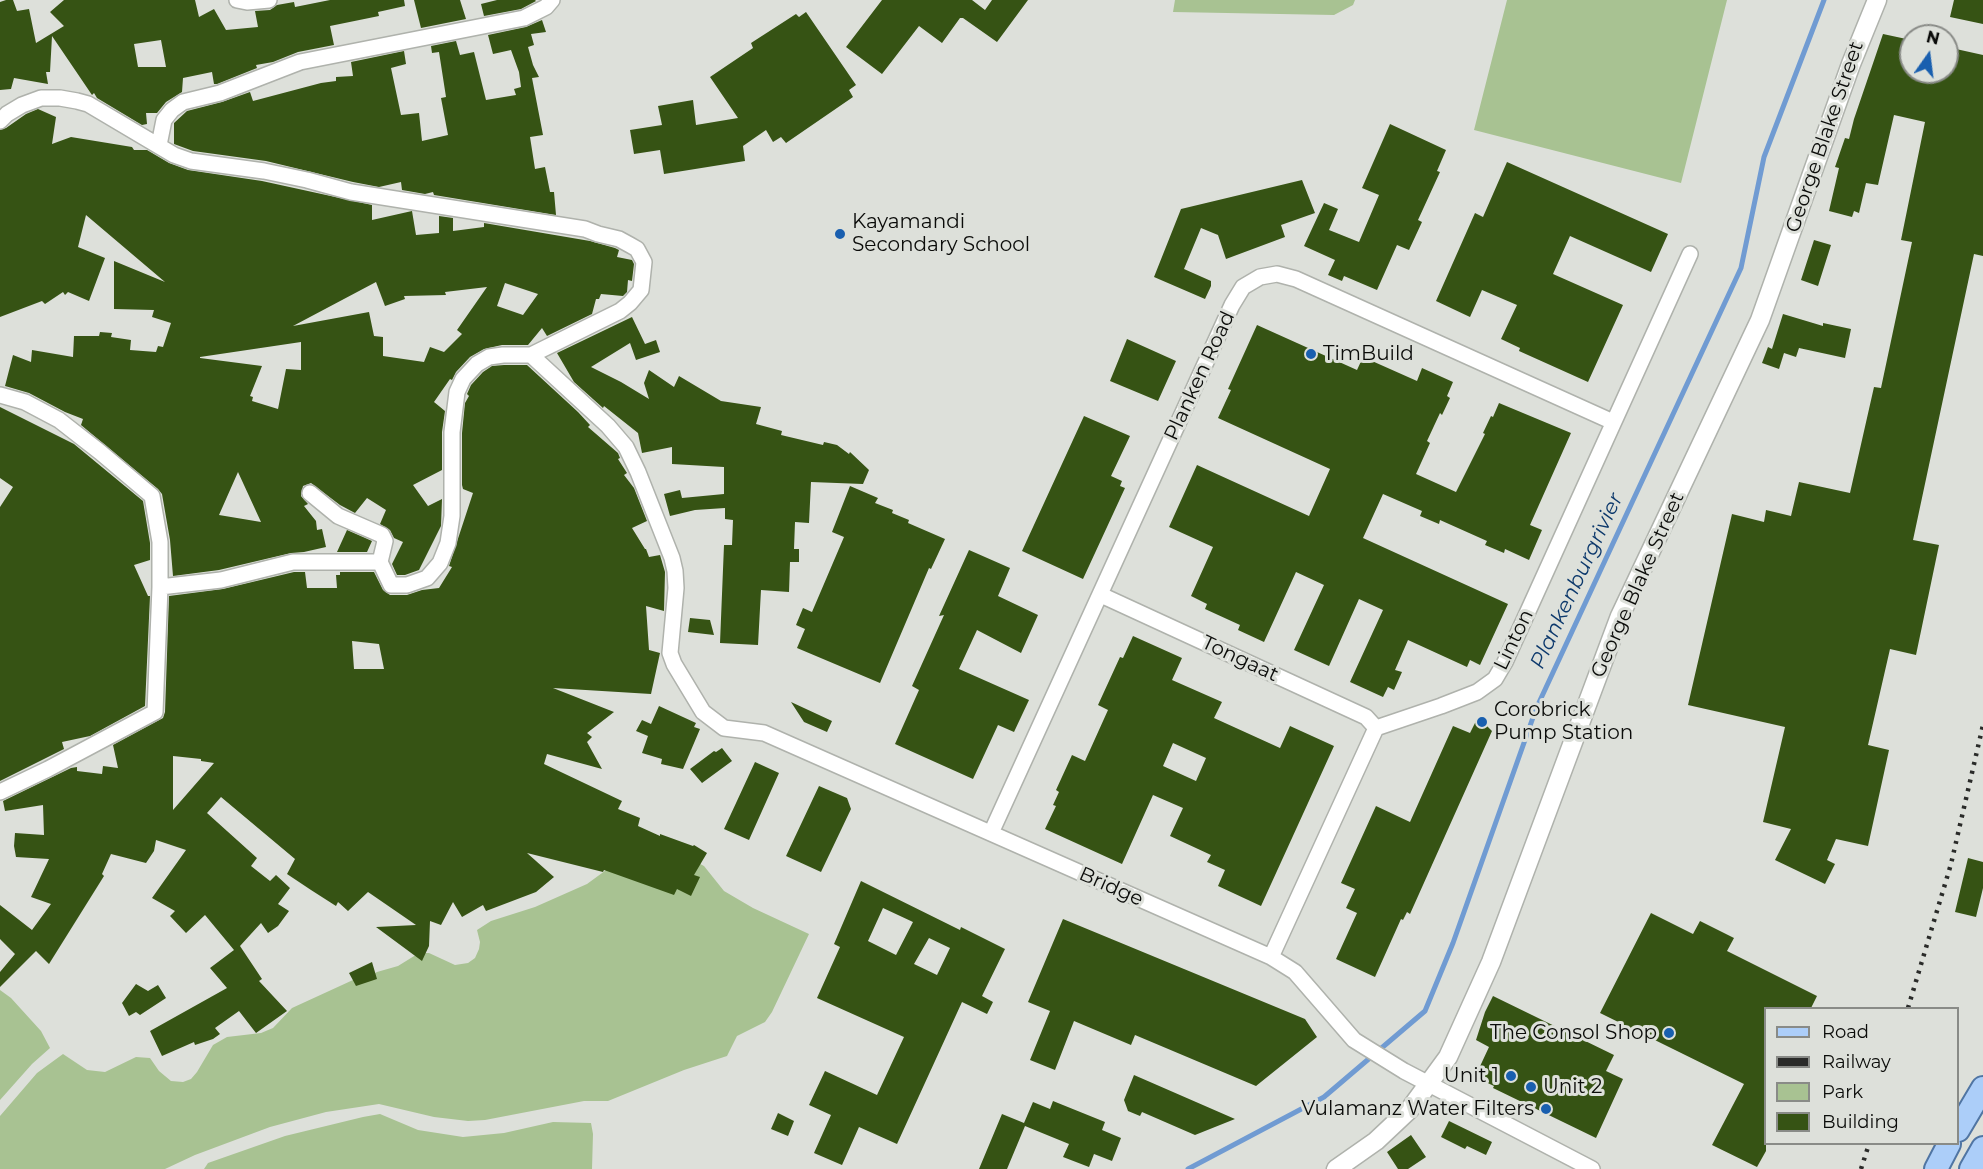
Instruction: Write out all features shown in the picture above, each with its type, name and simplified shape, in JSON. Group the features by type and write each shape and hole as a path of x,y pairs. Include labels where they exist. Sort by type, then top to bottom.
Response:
{"main road":[{"path":"1959,1128 1983,1088"},
{"path":"1936,1169 1949,1145"},
{"path":"1971,1169 1983,1148"}],"street":[{"path":"237,0 247,2 269,0"},
{"path":"159,145 164,120 183,102 220,93 300,62 524,18 546,7 552,0"},
{"name":"George Blake Street","path":"1336,1169 1376,1140 1410,1109 1448,1057 1491,962 1620,615 1760,320 1851,64 1877,0"},
{"path":"0,121 22,105 41,98 60,98 88,104 174,155 191,161 285,175 351,192 585,229 619,239 637,249 644,262 640,290 620,311 531,355 489,357 477,364 459,384 452,432 450,530 445,553 427,578 406,585 391,585 380,562 385,541 382,536 338,516 310,493"},
{"name":"Linton","path":"1376,728 1477,692 1494,679 1506,662 1690,254"},
{"name":"Planken Road","path":"991,833 1232,305 1244,287 1260,277 1277,274 1296,279 1613,422"},
{"name":"Bridge","path":"531,355 618,436 626,447 672,558 675,571 676,588 670,653 674,664 703,712 724,728 764,733 1271,957 1296,972 1354,1040 1404,1071 1592,1169"},
{"path":"0,395 25,402 59,420 152,496 160,542 155,712 0,792"},
{"path":"160,586 221,580 293,562 380,562"},
{"name":"Tongaat","path":"1101,595 1366,717 1376,728"},
{"path":"1271,957 1376,728"}],"green space":[{"path":"1175,0 1355,0 1353,5 1334,15 1173,12"},
{"path":"1507,0 1727,0 1681,183 1474,130"},
{"path":"683,855 704,866 724,891 753,908 809,934 772,1012 765,1022 737,1036 727,1056 684,1070 608,1101 584,1101 485,1120 468,1121 434,1117 379,1104 326,1112 270,1127 195,1155 165,1169 0,1169 0,1116 37,1073 63,1054 87,1070 105,1072 136,1057 150,1058 159,1071 171,1081 183,1082 191,1079 197,1072 213,1045 227,1037 261,1033 273,1028 292,1008 353,980 398,966 419,953 429,953 455,965 468,963 475,958 479,949 477,930 491,921 535,907 587,884 624,857"},
{"path":"0,990 11,998 41,1031 50,1048 32,1064 0,1100"},
{"path":"380,1114 418,1130 463,1137 504,1133 553,1122 591,1123 592,1169 204,1169 208,1163 285,1136"}],"building":[{"path":"13,0 17,11 29,9 36,43 64,26 50,12 64,0 195,0 199,17 214,9 226,30 258,27 255,11 270,10 277,5 294,2 295,7 330,0 404,0 405,6 378,12 379,16 330,26 334,45 298,52 273,62 256,65 257,68 217,84 214,84 212,72 183,78 182,92 166,102 157,113 146,113 147,124 142,125 97,98 94,93 92,95 52,36 50,72 46,72 48,84 14,78 11,89 0,90 0,2","holes":["161,40 166,67 138,67 134,44"]},
{"path":"414,0 460,0 466,19 421,28"},
{"path":"497,0 536,1 521,9 484,16 481,4"},
{"path":"882,0 972,0 985,10 992,0 1028,0 997,42 963,18 960,18 942,43 919,26 882,74 846,47"},
{"path":"1954,0 1983,0 1983,24 1950,17"},
{"path":"806,12 856,85 849,90 853,97 786,143 781,137 773,142 766,130 743,146 745,161 664,174 660,150 634,154 630,130 662,125 658,106 693,100 696,125 738,118 710,77 753,48 751,43 796,14 799,17"},
{"path":"542,20 546,32 531,34 534,45 528,47 539,77 532,78 543,135 530,137 535,169 545,167 550,192 554,192 556,215 434,195 433,192 425,194 402,190 401,182 379,187 266,161 193,151 174,144 174,123 187,111 250,92 253,101 336,81 336,77 353,76 351,62 404,51 406,64 391,68 401,115 419,113 422,141 448,135 441,98 446,97 439,52 432,53 431,46 456,41 460,55 474,52 486,100 516,95 514,89 521,87 519,72 511,50 493,54 488,35 526,27"},
{"path":"1883,34 1899,37 1899,84 1959,84 1959,50 1983,55 1983,256 1974,254 1913,540 1939,545 1916,655 1890,649 1868,745 1889,750 1868,846 1836,839 1827,860 1835,864 1825,884 1775,860 1791,829 1763,822 1785,727 1688,705 1732,514 1764,522 1766,510 1791,516 1799,482 1850,493 1874,387 1881,388 1912,242 1901,240 1925,122 1894,115 1878,185 1866,183 1859,213 1854,211 1852,217 1829,211 1839,168 1835,167 1845,138 1849,139"},
{"path":"38,109 56,117 52,144 71,137 132,147 134,150 147,150 169,163 188,170 262,181 372,205 372,220 412,211 416,235 439,233 439,216 453,218 453,231 484,227 484,223 590,241 615,248 619,250 617,257 632,260 634,264 632,281 628,280 627,292 623,296 601,294 599,299 596,299 592,314 547,336 542,328 528,345 502,345 484,349 470,357 452,380 450,379 434,402 445,411 442,432 442,470 413,485 428,506 442,499 441,526 419,570 397,575 392,564 403,542 394,538 390,530 380,524 386,510 367,498 355,513 340,505 311,483 303,486 301,496 308,504 304,506 316,521 317,530 322,529 326,547 219,570 173,576 170,540 162,494 158,489 81,425 83,419 29,393 5,386 13,355 31,362 32,350 73,357 74,336 99,336 100,332 112,333 111,337 131,340 130,350 156,352 158,346 163,347 171,323 152,317 154,310 114,309 114,261 165,282 86,215 78,247 105,258 89,301 68,292 65,295 63,292 45,304 42,301 0,317 0,130","holes":["376,282 385,306 405,299 404,296 446,295 445,292 487,287 457,330 462,334 444,352 430,347 424,362 383,356 383,337 374,336 369,312 293,326","505,283 538,294 523,315 497,306","301,342 301,370 286,369 278,409 252,401 253,397 250,396 262,366 200,357","238,472 261,522 219,515"]},
{"path":"1390,124 1446,150 1437,171 1440,172 1418,220 1422,222 1409,250 1397,245 1377,290 1344,276 1342,281 1328,275 1335,260 1304,246 1324,203 1338,209 1329,230 1359,242 1379,195 1362,188"},
{"path":"1507,162 1668,234 1651,272 1570,236 1553,274 1623,305 1588,382 1519,351 1520,348 1501,339 1517,305 1482,290 1470,317 1436,301 1475,213 1483,217"},
{"path":"1302,180 1315,213 1281,225 1285,237 1226,259 1218,235 1201,228 1184,269 1211,281 1205,299 1154,277 1181,209"},
{"path":"1814,240 1831,245 1818,286 1801,280"},
{"path":"1783,314 1823,326 1823,323 1851,329 1845,358 1799,348 1796,357 1784,353 1779,369 1762,363 1768,347 1772,349"},
{"path":"632,317 645,344 656,340 660,352 636,360 630,343 591,367 649,399 644,383 649,370 674,387 679,376 721,401 761,407 756,424 782,431 781,435 823,445 824,442 837,445 849,454 850,452 869,470 863,484 811,482 809,523 795,522 794,549 799,549 799,562 790,562 789,592 761,590 758,645 720,643 724,545 732,545 733,520 725,519 725,508 695,510 670,516 664,494 680,490 682,498 724,494 724,467 672,464 672,447 642,453 638,433 604,406 603,408 574,382 557,353"},
{"path":"1257,325 1357,370 1363,357 1417,381 1422,368 1453,382 1447,396 1450,398 1427,441 1430,443 1416,474 1456,492 1499,403 1571,433 1530,525 1542,530 1529,560 1505,549 1504,553 1485,545 1487,541 1440,520 1439,524 1420,516 1422,511 1383,494 1363,538 1508,604 1480,665 1470,660 1467,667 1408,640 1395,670 1402,672 1394,690 1388,687 1383,697 1350,682 1383,610 1359,599 1329,666 1294,650 1324,585 1296,572 1264,642 1238,630 1240,625 1205,609 1207,604 1191,596 1213,547 1169,527 1197,465 1309,516 1330,469 1218,418 1231,390 1228,389"},
{"path":"1127,339 1176,361 1158,401 1110,381"},
{"path":"527,365 578,412 590,425 588,427 618,453 620,458 618,459 627,473 624,475 634,488 647,521 632,528 649,557 660,555 665,572 664,611 646,606 649,650 660,653 651,694 553,688 614,712 587,733 592,737 587,742 602,769 547,754 544,764 622,801 618,809 640,818 638,826 660,836 660,834 694,845 707,853 694,875 700,877 691,896 677,889 674,895 604,870 603,872 527,853 554,877 536,892 486,911 483,905 462,917 453,902 441,925 430,921 429,946 422,961 376,927 416,925 368,892 348,911 338,902 336,906 311,890 287,874 295,859 221,797 207,813 257,858 251,866 270,881 276,875 290,888 278,904 289,911 278,926 268,933 261,923 240,946 262,979 259,981 287,1011 256,1033 239,1011 215,1028 220,1034 213,1039 195,1045 194,1042 162,1056 150,1031 227,988 210,968 234,950 205,915 186,933 170,916 175,911 152,898 186,850 156,840 154,851 146,863 111,854 102,874 104,876 49,964 36,951 0,987 0,972 15,954 0,939 0,905 32,930 51,904 31,897 49,859 16,857 14,846 15,833 44,835 43,805 5,811 3,801 71,768 77,767 77,771 102,774 103,766 118,768 113,745 163,718 169,596 223,589 294,572 305,572 307,588 337,588 336,575 340,575 340,572 374,572 383,590 390,595 407,595 439,588 452,567 449,566 473,493 463,489 462,485 462,433 465,403 469,396 467,394 471,385 492,366","holes":["352,641 379,644 384,669 354,669","173,756 214,763 173,810"]},
{"path":"0,407 74,444 143,501 150,543 150,560 134,565 150,596 145,706 90,736 62,742 64,749 0,781 0,507 13,487 0,478"},
{"path":"1084,416 1130,436 1111,476 1122,481 1120,486 1125,488 1083,579 1022,551"},
{"path":"850,486 878,498 875,503 893,510 892,513 909,520 908,523 945,539 931,569 929,568 880,683 797,648 805,629 796,625 803,608 812,612 844,537 832,532"},
{"path":"347,530 372,541 367,552 337,552"},
{"path":"969,550 1010,568 998,596 1038,615 1021,653 977,630 959,669 1029,700 1014,732 998,725 973,779 895,744 919,690 912,686 944,615 939,616"},
{"path":"690,618 710,620 714,635 688,632"},
{"path":"1133,636 1182,658 1172,680 1222,702 1214,718 1280,748 1290,726 1334,746 1261,906 1218,886 1225,870 1207,862 1211,855 1170,836 1183,808 1153,795 1122,864 1045,829 1056,806 1053,805 1059,792 1056,790 1072,755 1085,761 1108,710 1098,705 1120,657 1123,658","holes":["1173,743 1206,758 1196,781 1163,766"]},
{"path":"791,702 832,721 827,732 804,722"},
{"path":"659,706 696,723 694,727 700,729 683,769 661,764 662,759 642,753 648,736 636,731 642,720 651,724"},
{"path":"1478,717 1492,731 1410,914 1407,912 1403,920 1401,919 1375,977 1336,959 1357,913 1346,908 1355,889 1341,883 1376,806 1410,822 1453,726 1470,733"},
{"path":"722,748 732,761 702,783 690,769 714,751"},
{"path":"755,762 779,773 749,840 724,829"},
{"path":"819,786 847,798 851,809 821,872 786,856"},
{"path":"1968,858 1983,862 1983,888 1976,917 1955,912"},
{"path":"861,881 960,930 961,927 1005,949 982,996 993,1002 987,1014 962,1002 897,1144 859,1127 842,1165 814,1153 831,1115 809,1105 825,1071 877,1095 904,1037 817,998 840,947 834,944","holes":["883,908 913,922 896,955 868,941","929,938 950,948 937,975 914,964"]},
{"path":"1651,913 1693,934 1700,921 1734,938 1727,951 1817,996 1812,1007 1764,1007 1764,1145 1766,1145 1766,1151 1757,1167 1712,1145 1744,1084 1600,1013"},
{"path":"1063,919 1305,1019 1317,1037 1256,1086 1135,1035 1131,1045 1074,1021 1055,1070 1030,1060 1050,1011 1028,1002"},
{"path":"372,962 377,979 356,986 349,973"},
{"path":"136,984 148,991 158,985 166,998 140,1015 136,1012 129,1016 122,1003"},
{"path":"1493,996 1614,1055 1606,1071 1623,1079 1596,1138 1475,1077 1489,1047 1476,1040"},
{"path":"1134,1075 1235,1119 1195,1135 1142,1112 1140,1116 1128,1111 1124,1100"},
{"path":"1053,1101 1105,1122 1102,1130 1121,1138 1112,1161 1094,1154 1089,1167 1063,1157 1069,1144 1025,1126 1007,1169 979,1169 1002,1114 1024,1123 1033,1102 1050,1109"},
{"path":"778,1113 794,1121 788,1136 771,1129"},
{"path":"1449,1121 1492,1142 1486,1155 1467,1146 1465,1149 1441,1137"},
{"path":"1411,1135 1426,1157 1408,1169 1398,1169 1387,1152"}],"waterway":[{"name":"Plankenburgrivier","path":"1188,1169 1324,1097 1425,1011 1453,943 1536,709 1741,268 1764,157 1824,0"}],"railway":[{"path":"1908,1007 1951,864 1983,725"},
{"path":"1861,1169 1869,1145"}],"place":[{"name":"Kayamandi Secondary School","path":"840,234"},
{"name":"TimBuild","path":"1311,354"},
{"name":"Corobrick Pump Station","path":"1482,722"},
{"name":"The Consol Shop","path":"1669,1033"},
{"name":"Unit 1","path":"1511,1076"},
{"name":"Unit 2","path":"1531,1087"},
{"name":"Vulamanz Water Filters","path":"1546,1109"}]}
